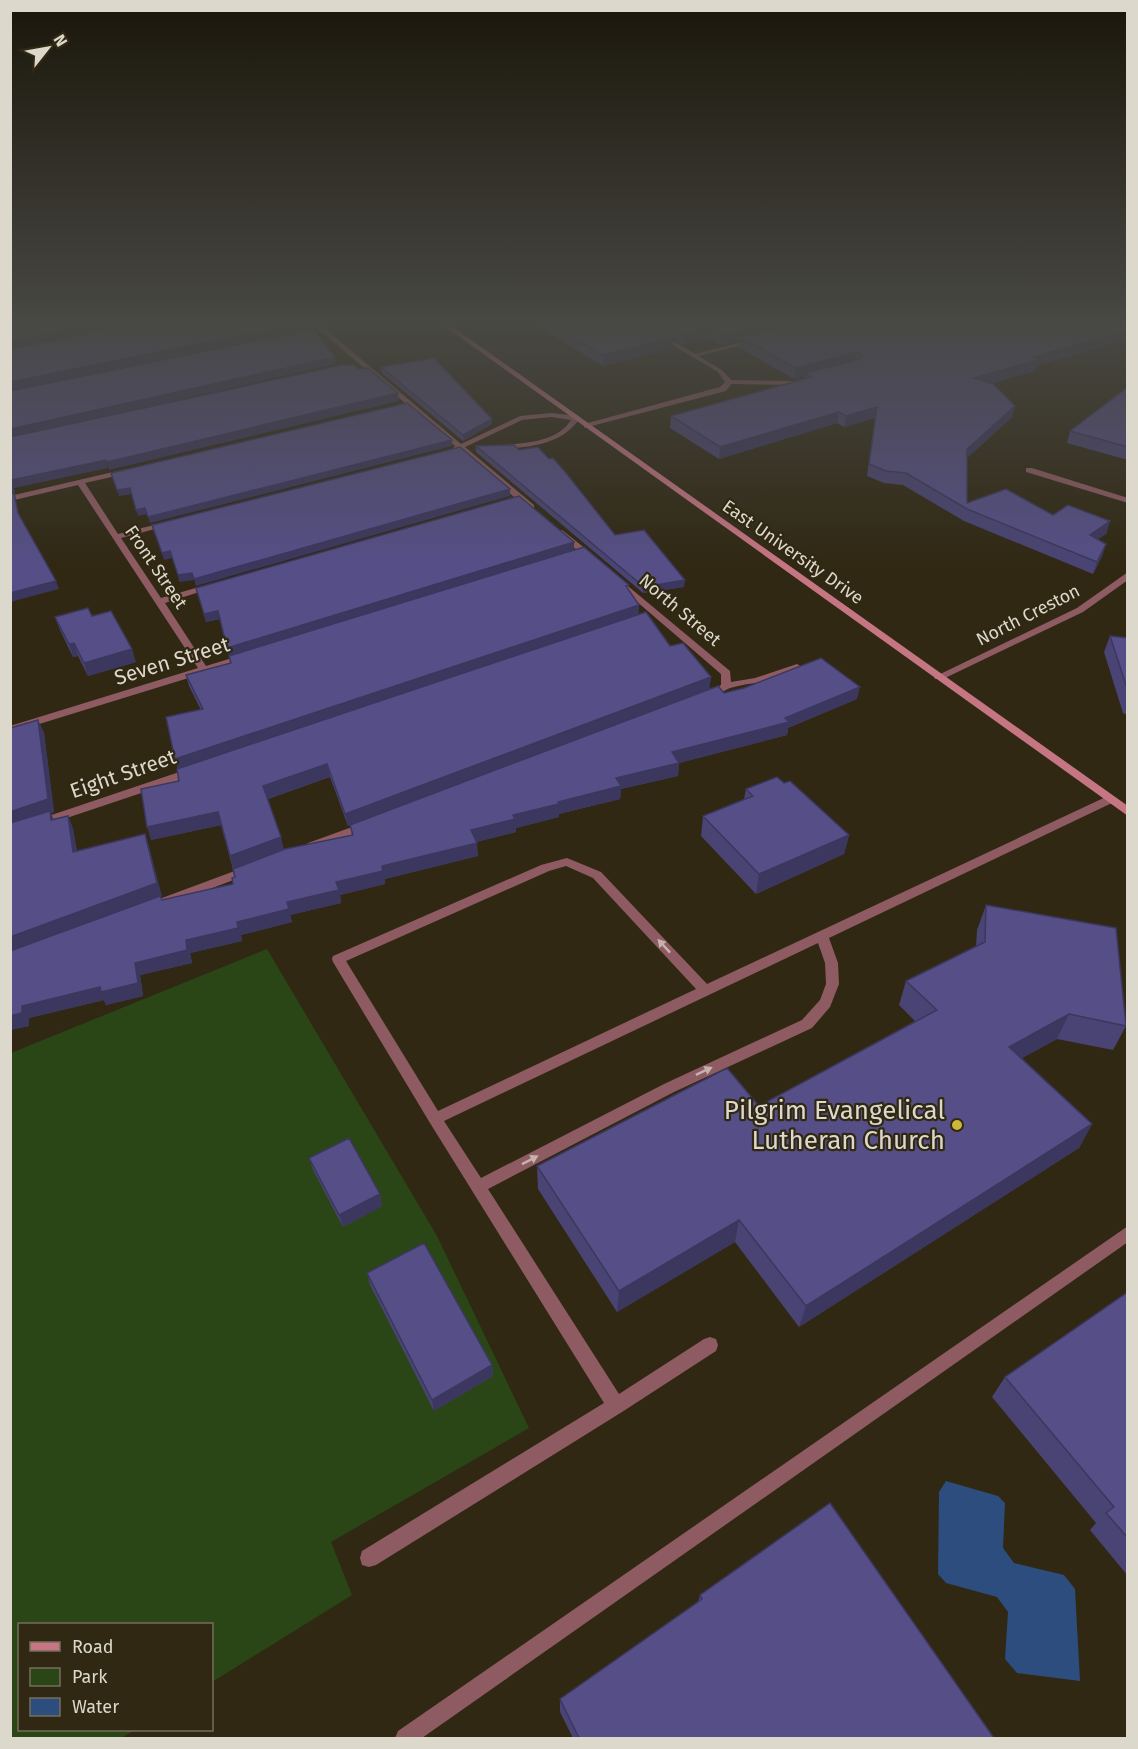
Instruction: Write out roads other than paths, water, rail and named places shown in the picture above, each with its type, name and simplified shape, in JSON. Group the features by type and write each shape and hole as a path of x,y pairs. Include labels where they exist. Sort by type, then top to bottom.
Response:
{"main road":[{"name":"East University Drive","path":"553,402 1128,812"}],"street":[{"path":"587,426 677,402"},
{"path":"398,406 409,403 539,513"},
{"path":"451,451 556,437 570,428 576,418 550,415 528,416 479,437 463,448"},
{"path":"10,499 136,468"},
{"path":"1029,470 1128,501"},
{"name":"Front Street","path":"80,482 204,670"},
{"path":"510,501 521,498"},
{"path":"116,537 174,522"},
{"path":"557,529 603,568"},
{"path":"573,556 585,552"},
{"name":"North Street","path":"612,575 721,667 727,679 726,686"},
{"name":"North Creston","path":"939,677 1080,610 1128,575"},
{"path":"159,602 227,582"},
{"path":"646,618 658,614"},
{"name":"Seven Street","path":"10,730 260,653"},
{"path":"704,699 726,686 757,681 797,667"},
{"name":"Eight Street","path":"10,833 204,768"},
{"path":"435,1119 704,989 822,937 1110,799"},
{"path":"299,851 377,822"},
{"path":"616,1406 435,1119 338,959 545,868 567,862 597,875 704,989"},
{"path":"155,905 255,868"},
{"path":"478,1186 669,1088 807,1024 823,1008 833,985 834,962 822,937"},
{"path":"405,1738 1128,1233"},
{"path":"369,1558 616,1406 710,1345"}],"water":[{"path":"946,1481 998,1496 1005,1503 1003,1548 1014,1563 1064,1575 1075,1589 1080,1681 1017,1673 1005,1659 1008,1612 997,1597 946,1583 938,1574 939,1492"}],"place":[{"name":"Pilgrim Evangelical Lutheran Church","path":"957,1125"}]}
